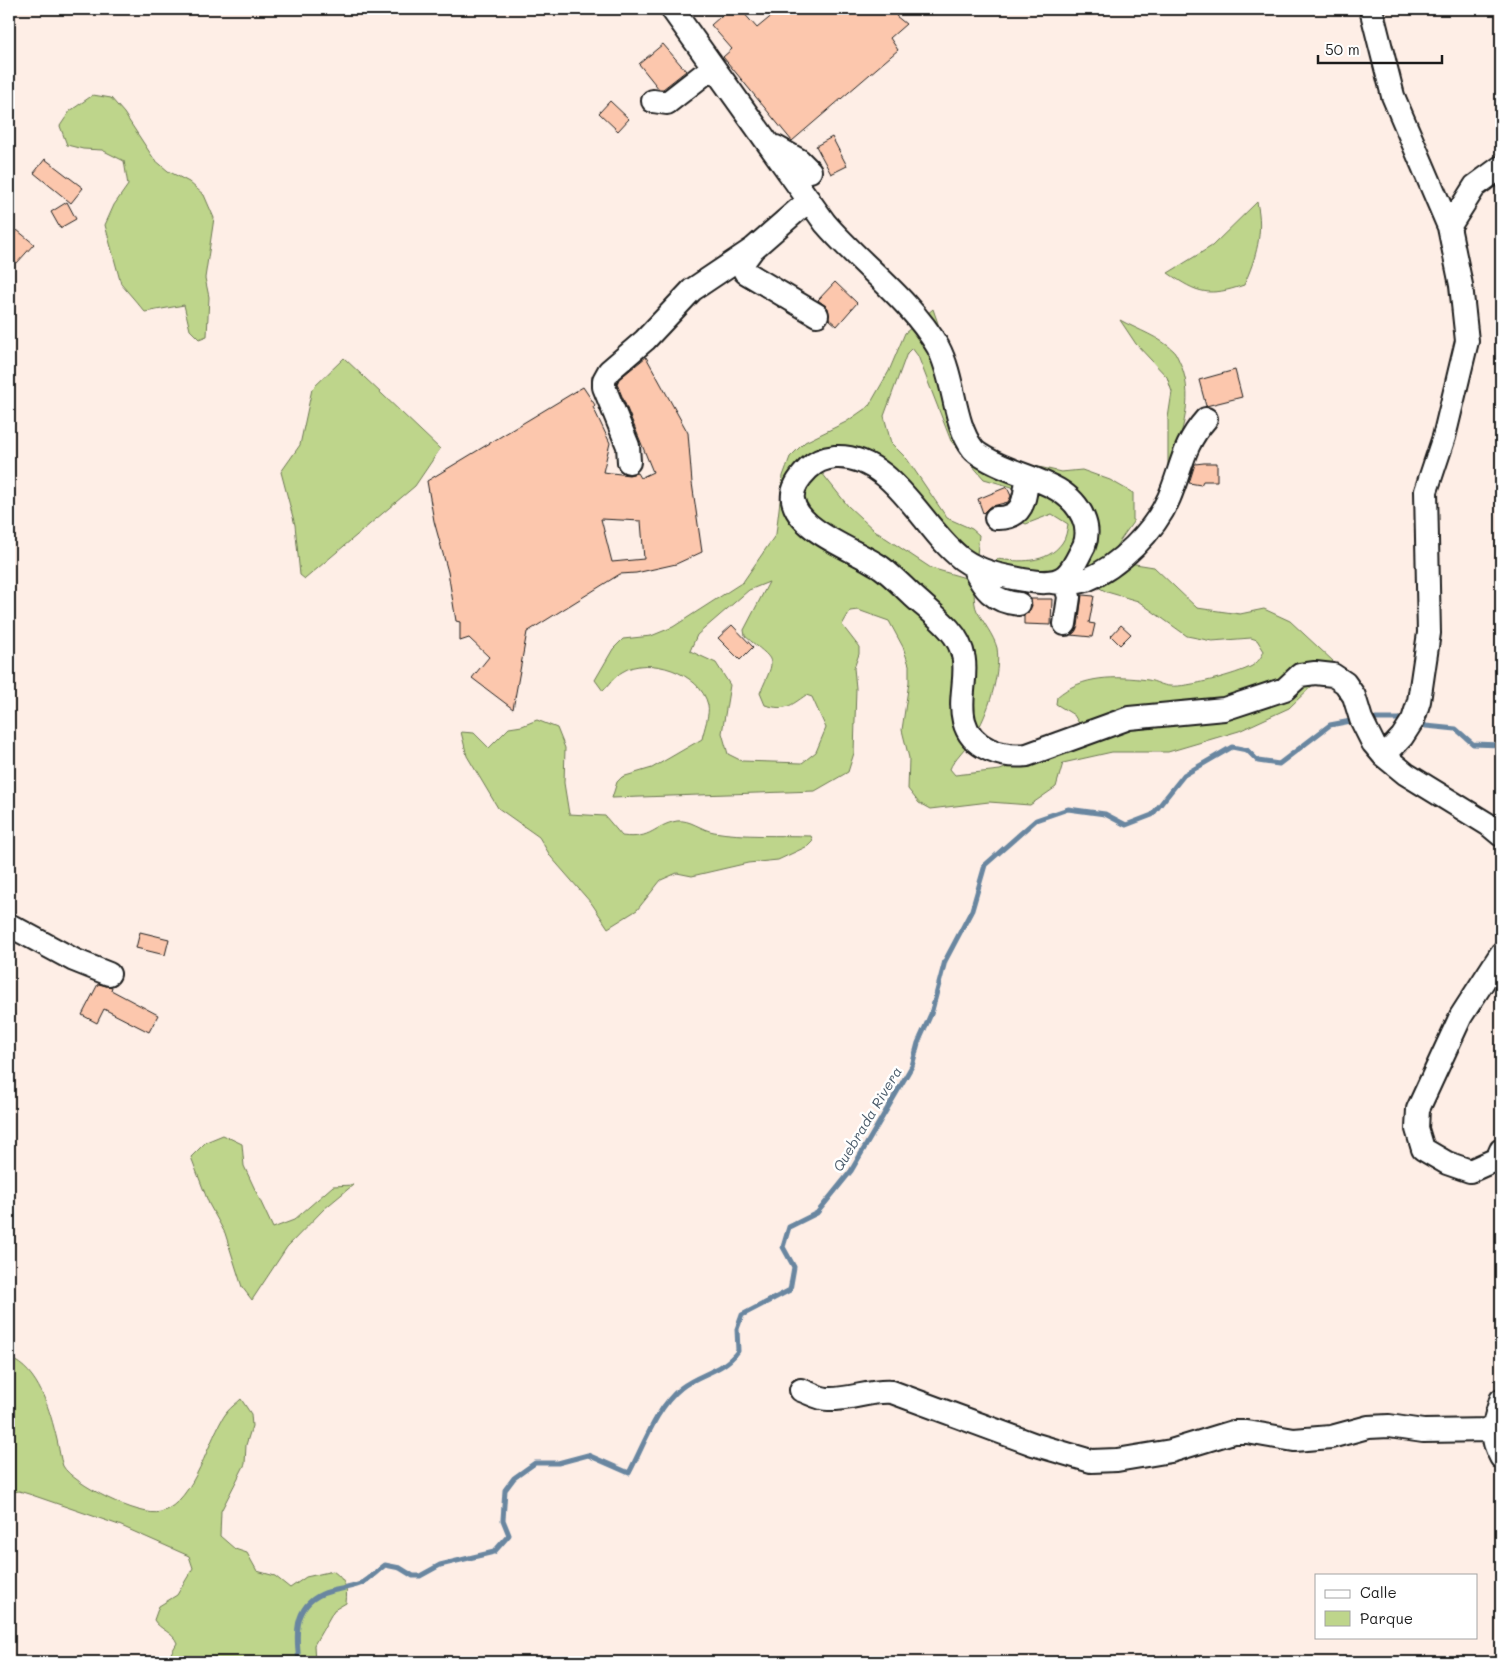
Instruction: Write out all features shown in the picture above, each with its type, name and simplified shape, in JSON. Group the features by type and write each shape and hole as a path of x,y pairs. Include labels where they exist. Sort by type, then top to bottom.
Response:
{"street":[{"path":"672,9 844,246 910,310 925,328 939,350 952,382 964,434 975,452 1027,478 1048,484 1066,496 1080,510 1086,524 1086,540 1078,558 1064,577 1057,582"},
{"path":"1371,9 1393,96 1449,227 1461,285 1467,341 1444,437 1426,491 1429,633 1419,701 1413,720 1402,737 1384,756"},
{"path":"653,101 667,103 713,67"},
{"path":"768,143 798,160 810,171"},
{"path":"1449,227 1475,186 1501,167"},
{"path":"629,462 628,446 604,388 604,380 609,371 645,340 692,290 753,249 809,200"},
{"path":"753,249 742,264 745,272 817,314"},
{"path":"1206,420 1187,444 1164,509 1136,546 1107,569 1084,580 1057,582 998,575 973,567 947,547 915,505 891,481 862,461 842,457 826,458 811,465 797,481 793,500 804,521 882,568 950,630 959,643 963,657 966,681 964,722 985,748 1011,757 1027,755 1129,718 1224,709 1285,689 1300,676 1314,673 1333,675 1345,683 1354,696 1361,719 1373,743 1384,756 1406,774 1489,825 1501,835"},
{"path":"996,518 1009,519 1016,514 1024,502 1027,478"},
{"path":"973,567 985,590 1007,603 1018,604"},
{"path":"1057,582 1069,598 1065,624"},
{"path":"9,925 74,960 109,974"},
{"path":"1501,954 1461,1016 1418,1109 1416,1129 1423,1149 1447,1163 1470,1171 1497,1158 1501,1150"},
{"path":"801,1390 826,1399 846,1398 876,1390 892,1392 1033,1444 1091,1461 1117,1460 1171,1451 1233,1432 1247,1432 1294,1440 1331,1437 1368,1427 1389,1426 1423,1431 1492,1430"},
{"path":"1501,1400 1492,1430 1494,1444 1501,1457"}],"green space":[{"path":"93,95 111,98 124,113 154,159 168,171 189,182 204,195 214,218 205,278 209,297 207,336 199,339 190,330 184,305 145,312 121,284 105,225 114,205 128,185 124,161 102,150 83,149 67,145 60,126 70,111"},
{"path":"1257,202 1260,224 1258,245 1244,285 1222,291 1204,291 1188,285 1168,273 1212,246"},
{"path":"933,309 961,390 972,429 995,457 1061,472 1082,470 1110,480 1133,493 1133,522 1114,549 1129,563 1154,567 1197,608 1240,614 1264,609 1290,621 1333,661 1320,678 1289,708 1239,731 1168,752 1112,752 1063,763 1056,787 1030,805 989,802 930,809 919,803 908,789 909,758 902,730 909,682 909,665 903,647 889,621 858,610 850,611 842,625 859,647 859,654 854,668 856,688 854,753 848,772 815,791 612,798 617,782 622,777 652,768 702,739 708,717 708,705 703,694 685,676 672,670 645,665 633,667 614,678 603,691 595,680 613,649 623,639 651,636 673,627 743,582 776,534 783,476 790,457 805,442 846,422 869,406 889,371 905,333","holes":["912,348 918,356 951,441 984,479 1012,487 1020,498 1018,520 1026,524 1052,514 1068,524 1062,543 1049,555 1023,561 997,559 992,578 1085,580 1107,592 1138,601 1187,636 1212,641 1251,638 1257,640 1264,651 1258,661 1252,666 1236,673 1188,685 1167,686 1148,680 1124,678 1100,679 1077,684 1057,697 1056,704 1074,715 1080,725 1062,747 1000,770 955,775 950,769 974,736 984,717 992,694 998,658 996,643 977,611 971,583 969,579 931,568 875,531 848,506 822,473 837,463 856,467 904,502 962,565 977,555 979,535 972,529 947,518 907,459 891,443 884,416 907,353","769,582 744,630 745,636 763,651 770,660 769,672 760,693 765,705 778,708 792,705 806,695 812,697 826,728 816,752 802,763 742,761 728,754 722,733 730,685 716,663 690,651 697,635 749,590"]},
{"path":"1120,320 1168,346 1174,351 1181,365 1187,393 1186,407 1181,434 1168,474 1168,418 1172,392 1167,377 1136,344"},
{"path":"344,358 440,449 415,486 305,579 300,575 295,525 281,472 300,445 312,389"},
{"path":"537,720 557,728 565,748 564,783 569,814 605,816 622,836 640,836 669,823 682,821 725,834 811,836 813,841 808,846 778,860 748,863 692,876 677,873 661,880 637,910 608,928 592,904 551,857 539,837 498,808 467,756 461,732 474,733 489,748 509,728 522,726"},
{"path":"223,1135 242,1144 244,1166 273,1228 294,1220 333,1186 353,1185 324,1209 287,1247 252,1300 242,1287 225,1233 209,1204 191,1157 206,1142"},
{"path":"9,1358 19,1363 28,1371 42,1392 51,1416 63,1466 80,1482 93,1490 123,1505 138,1510 161,1512 173,1506 192,1482 220,1423 229,1410 241,1399 251,1414 252,1426 246,1445 245,1464 221,1511 220,1536 235,1549 247,1553 257,1571 275,1576 290,1588 306,1577 333,1571 343,1581 346,1588 346,1603 334,1610 314,1645 315,1662 166,1662 177,1643 173,1636 154,1620 159,1606 177,1595 193,1568 189,1556 119,1525 19,1491 9,1493"}],"building":[{"path":"729,9 737,15 742,11 757,28 780,9 905,9 896,16 906,24 890,38 898,50 792,141 723,57 732,49 711,25"},
{"path":"663,44 686,71 663,89 659,89 639,64"},
{"path":"610,101 629,119 618,131 599,113"},
{"path":"832,137 847,166 831,174 816,146"},
{"path":"45,159 83,188 71,203 34,173"},
{"path":"67,202 76,219 60,228 51,212"},
{"path":"17,230 34,244 17,263 9,256 9,240"},
{"path":"835,282 857,303 837,326 829,319 828,308 818,300"},
{"path":"646,357 688,433 692,483 702,552 676,564 636,573 620,574 527,632 513,709 472,678 489,657 469,638 460,641 460,622 456,621 448,572 434,521 427,481 583,387 595,405 593,407 610,443 603,472 629,475 637,473 640,478 653,472 617,384 619,379","holes":["601,519 641,521 644,559 612,562"]},
{"path":"1235,370 1242,397 1206,406 1199,380"},
{"path":"1217,463 1217,481 1203,481 1201,485 1189,483 1195,464"},
{"path":"1007,487 1011,496 1008,502 989,507 983,513 978,499"},
{"path":"1082,595 1094,596 1089,623 1095,624 1092,637 1071,635 1078,626"},
{"path":"1031,599 1052,599 1051,625 1024,624 1024,616 1032,606"},
{"path":"732,625 753,647 740,660 718,638"},
{"path":"1121,625 1131,634 1120,645 1111,636"},
{"path":"140,932 169,939 165,955 136,948"},
{"path":"98,984 112,987 111,990 158,1015 149,1032 104,1009 97,1023 82,1015"}],"waterway":[{"name":"Quebrada Rivera","path":"1367,719 1406,719"},
{"name":"Quebrada Rivera","path":"299,1662 298,1623 306,1606 313,1600 327,1592 360,1584 385,1565 400,1568 413,1576 420,1576 440,1565 494,1552 509,1535 503,1520 505,1490 514,1478 535,1463 558,1463 588,1455 629,1473 651,1428 672,1396 688,1383 718,1368 732,1358 738,1351 737,1329 742,1315 790,1290 794,1267 783,1247 789,1227 817,1213 851,1171 912,1066 918,1043 931,1014 945,961 972,910 985,865 1036,820 1068,809 1105,814 1126,825 1152,815 1184,775 1232,747 1247,750 1258,761 1279,764 1330,725 1356,720"},
{"name":"Quebrada Rivera","path":"1419,722 1426,726 1456,729 1473,744 1501,745"}]}
